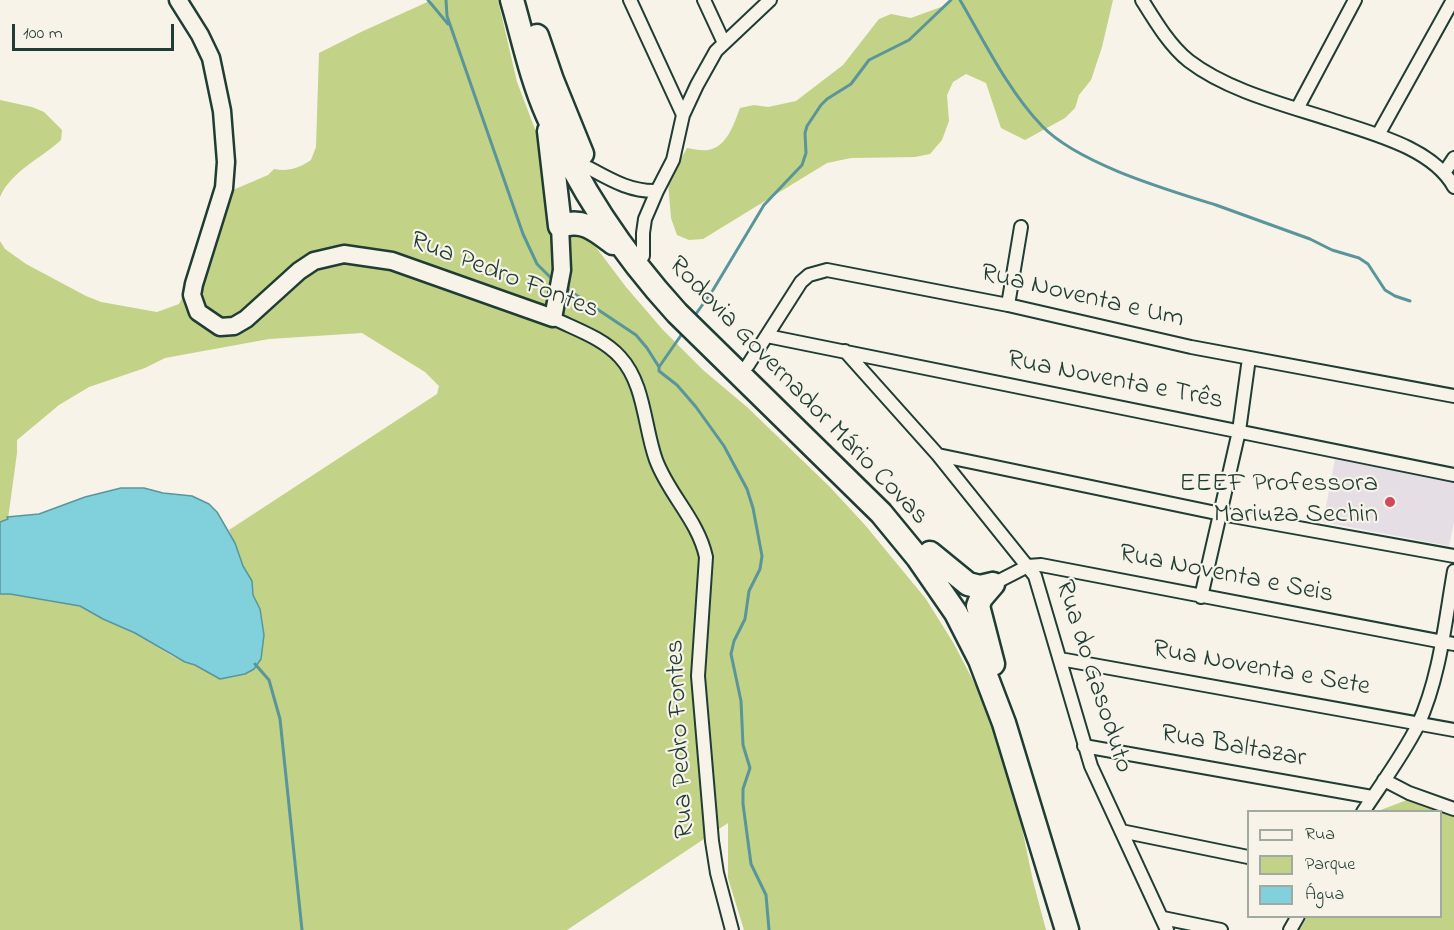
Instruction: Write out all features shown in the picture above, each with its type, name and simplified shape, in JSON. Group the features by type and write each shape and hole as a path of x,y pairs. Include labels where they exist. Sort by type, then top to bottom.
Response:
{"highway":[{"name":"Rodovia Governador Mário Covas","path":"512,0 535,83 547,114 578,175 613,234 878,491 930,553 964,607 993,664 1013,715 1081,930"},
{"name":"Rodovia Governador Mário Covas","path":"527,0 552,80 577,144 650,283 685,321 881,513 918,558 956,613 980,660 1004,723 1067,930"},
{"path":"547,114 560,226 571,222 582,223 635,255"},
{"path":"930,553 968,584 980,587 993,585"},
{"path":"993,585 981,597 978,606 993,664"}],"street":[{"name":"Rua Pedro Fontes","path":"178,0 200,35 211,58 222,111 226,162 224,188 194,284 192,295 198,312 220,327 234,326 246,319 299,271 314,261 344,255 392,261 553,318 602,342 622,359 638,391 656,460 663,476 692,522 703,544 706,557 698,676 712,841 717,873 732,930"},
{"path":"630,0 683,115"},
{"path":"704,0 724,43"},
{"path":"635,255 657,191 673,160 683,115 710,61 724,43 771,0"},
{"path":"1142,0 1173,46 1203,71 1235,87 1378,135 1411,149 1444,173 1454,187"},
{"path":"1297,109 1354,0"},
{"path":"1378,135 1453,0"},
{"path":"1444,173 1454,158"},
{"path":"589,168 626,187 640,191 657,191"},
{"path":"553,318 562,270 560,226"},
{"path":"1008,305 1021,227"},
{"name":"Rua Noventa e Um","path":"748,365 801,282 809,275 827,270 1008,305 1191,347 1454,396"},
{"name":"Rua Noventa e Três","path":"767,336 1454,475"},
{"name":"Rua do Gasoduto","path":"845,351 938,455 1028,566 1039,585 1091,766 1165,924"},
{"path":"1201,597 1239,431 1249,358"},
{"path":"938,455 1221,514 1454,556"},
{"name":"Rua Noventa e Seis","path":"1028,566 1041,565 1448,642"},
{"path":"993,585 1028,566"},
{"path":"1364,810 1410,740 1419,722 1448,642 1454,571"},
{"name":"Rua Noventa e Sete","path":"1060,659 1454,730"},
{"name":"Rua Baltazar","path":"1084,746 1372,797"},
{"path":"1384,780 1409,794 1454,809"},
{"path":"1121,831 1247,857"},
{"path":"1165,924 1221,930"}],"shaded area":[{"name":"EEEF Professora Mariuza Sechin","path":"1335,459 1454,482 1454,522 1449,546 1323,522"}],"green space":[{"path":"432,0 498,0 517,82 551,171 583,230 626,287 663,330 830,487 865,525 926,599 954,644 994,727 1018,809 1046,930 744,930 728,878 728,823 567,930 0,930 0,594 79,606 220,679 245,674 260,609 253,595 252,581 243,566 229,530 437,394 439,386 425,372 362,333 269,339 165,358 145,368 89,387 59,405 17,440 8,519 0,522 0,241 5,249 26,264 101,302 157,312 179,304 196,257 208,205 219,196 268,175 274,169 293,169 311,160 316,147 319,53"},
{"path":"952,0 1113,0 1102,47 1091,80 1079,95 1075,108 1065,118 1025,140 1001,128 986,83 966,74 953,82 947,95 949,121 942,140 930,154 915,157 851,158 827,163 703,239 689,240 677,235 671,218 668,182 687,148 708,150 715,148 729,134 740,108 754,105 768,107 796,101 843,65 879,19 891,14 911,18 941,7"},
{"path":"0,100 44,112 62,130 61,140 19,172 0,197"},
{"path":"1407,800 1446,809 1454,814 1454,930 1299,930 1306,918 1442,918 1442,810 1381,810"}],"water":[{"path":"121,488 144,488 163,493 192,496 209,504 217,512 235,543 243,566 252,581 253,595 260,609 264,635 261,659 254,669 245,674 220,679 80,606 0,594 0,522 8,519 7,517 39,514 85,497"}],"waterway":[{"path":"428,0 448,24"},
{"path":"446,0 447,16 523,234 537,264 553,280"},
{"path":"693,318 713,290 764,205 802,165 806,153 807,126 821,105 851,84 869,60 909,40 951,0"},
{"path":"960,0 1019,98 1042,126 1058,140 1124,174 1228,209 1310,239 1332,250 1359,258 1368,264 1385,290 1410,301"},
{"path":"564,287 636,335 647,348 659,367 659,371 677,385 696,407 724,446 747,489 762,556 760,569 749,591 745,619 734,641 731,654 741,701 743,745 750,768 743,789 743,804 751,864 766,895 769,930"},
{"path":"659,367 684,331"},
{"path":"255,664 269,680 280,719 302,930"}],"place":[{"name":"EEEF Professora Mariuza Sechin","path":"1390,502"}]}
